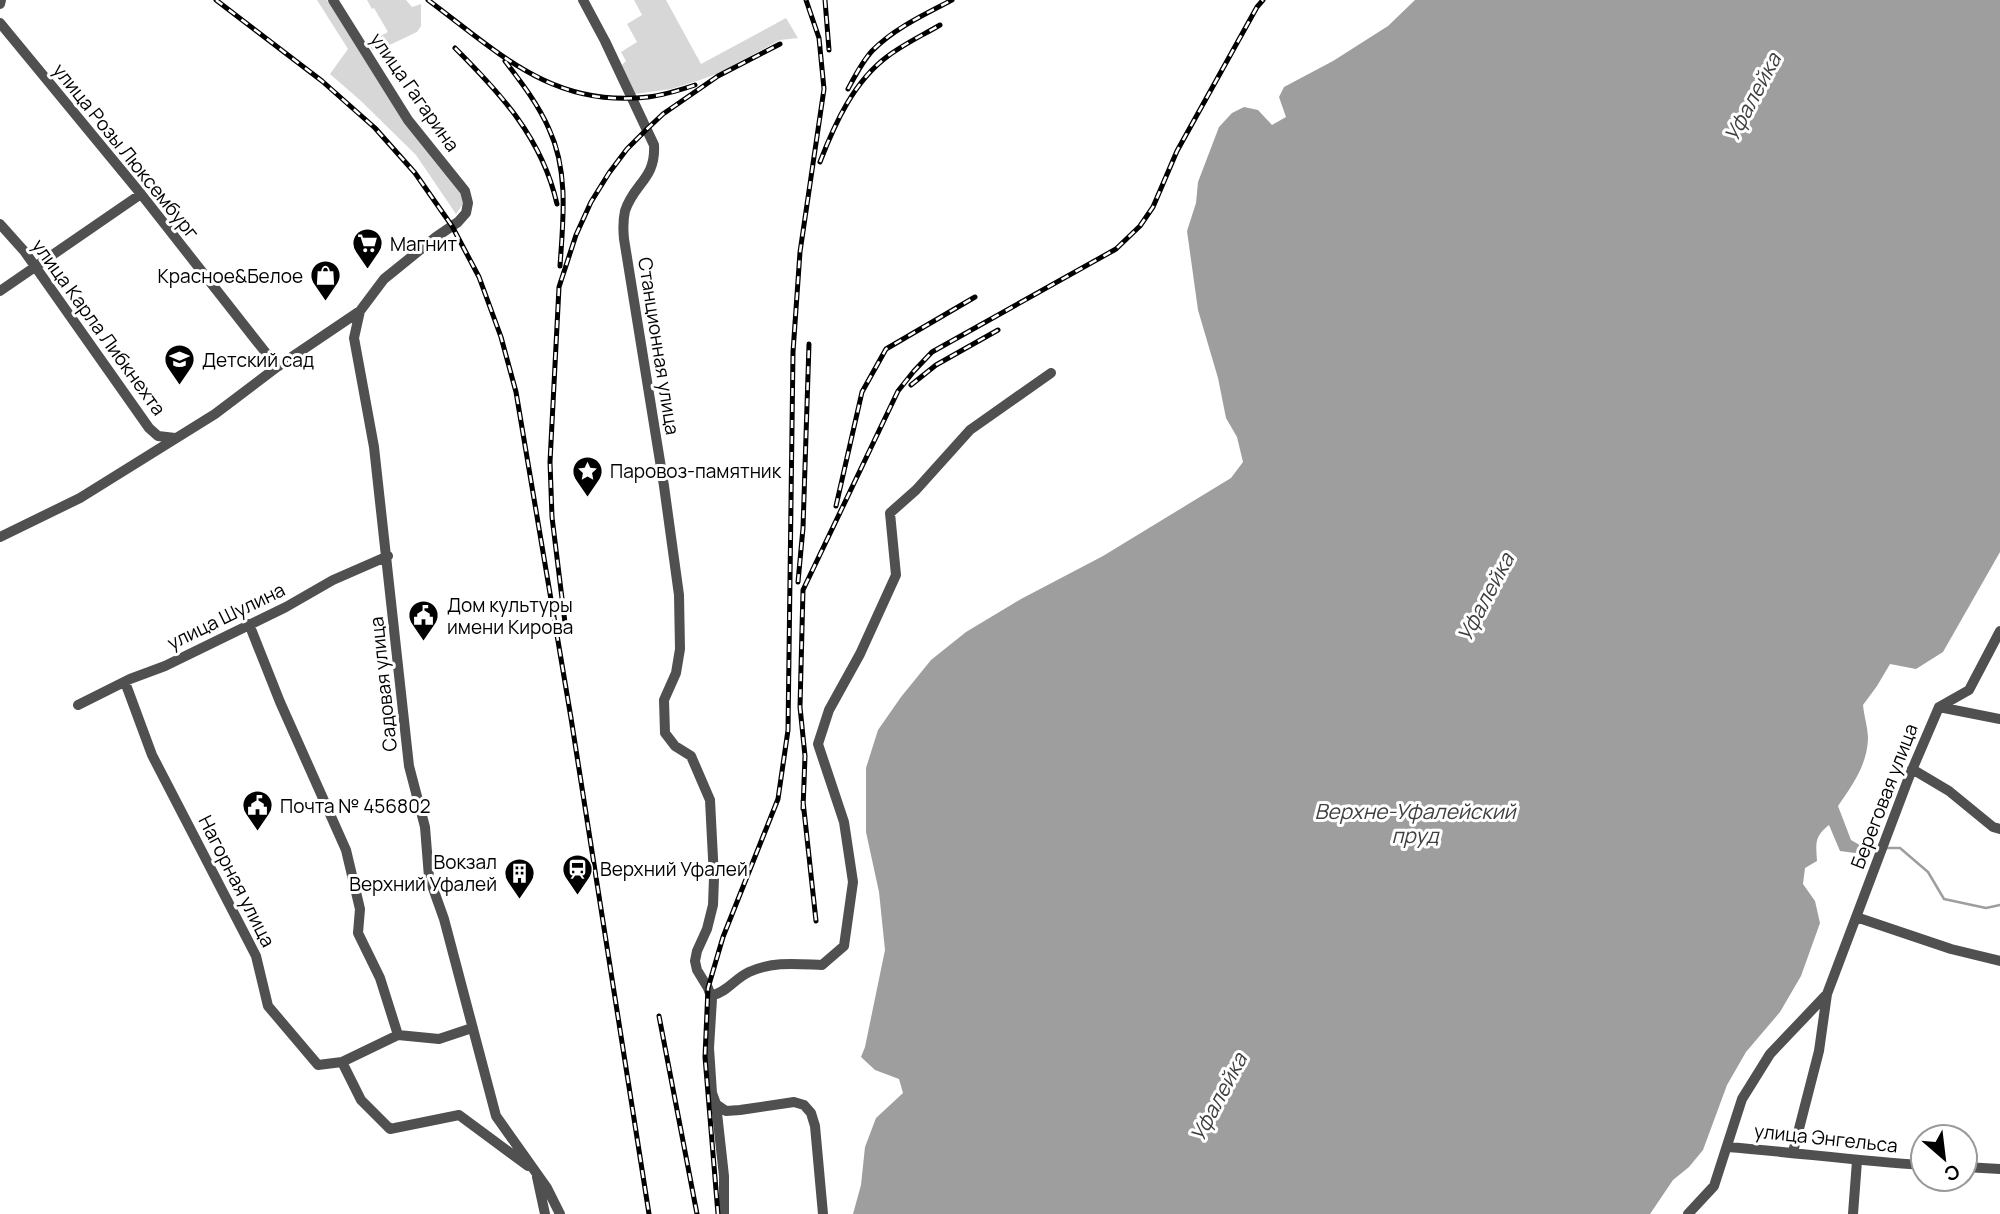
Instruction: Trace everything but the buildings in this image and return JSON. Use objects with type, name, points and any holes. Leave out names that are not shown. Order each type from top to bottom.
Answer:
[{"type":"street","name":"улица Гагарина","points":[[333,0],[408,120],[465,191],[468,204],[466,213],[458,222],[384,279],[360,311]]},
{"type":"street","name":"Станционная улица","points":[[583,0],[654,145],[651,169],[626,209],[623,225],[679,595],[680,649],[676,673],[664,700],[665,733],[675,746],[691,757],[710,800],[713,905],[707,929],[696,951],[695,961],[711,996],[709,1048],[712,1093],[716,1104],[724,1176],[724,1214]]},
{"type":"street","name":"улица Розы Люксембург","points":[[0,26],[141,194],[277,368]]},
{"type":"street","points":[[0,291],[141,194]]},
{"type":"street","name":"улица Карла Либкнехта","points":[[0,224],[35,266],[149,428],[159,436],[175,438]]},
{"type":"street","points":[[0,537],[80,498],[215,414],[360,311]]},
{"type":"street","name":"Садовая улица","points":[[360,311],[354,338],[374,446],[409,766],[425,827],[429,877],[444,919],[496,1116],[536,1171],[560,1214]]},
{"type":"street","points":[[711,996],[722,992],[748,972],[777,963],[822,965],[844,946],[853,883],[844,822],[818,744],[829,709],[860,654],[896,575],[890,513],[916,490],[970,430],[1051,373]]},
{"type":"street","name":"улица Шулина","points":[[78,705],[165,666],[333,580],[388,556]]},
{"type":"street","points":[[249,624],[280,702],[346,850],[360,909],[358,933],[380,978],[398,1035]]},
{"type":"street","name":"Береговая улица","points":[[1793,1152],[1819,1051],[1827,994],[1912,769],[1938,707],[1969,690],[2000,631]]},
{"type":"street","name":"Нагорная улица","points":[[125,682],[152,755],[256,956],[268,1006],[318,1065],[342,1062]]},
{"type":"street","points":[[1938,707],[2000,719]]},
{"type":"street","points":[[1912,769],[1949,791],[1993,827],[2000,829]]},
{"type":"street","points":[[1856,917],[1951,949],[2000,961]]},
{"type":"street","name":"Береговая улица","points":[[1688,1214],[1714,1186],[1742,1099],[1770,1054],[1827,994]]},
{"type":"street","points":[[472,1028],[439,1039],[398,1035],[342,1062],[361,1100],[390,1129],[459,1115],[536,1171],[545,1214]]},
{"type":"street","points":[[716,1104],[726,1111],[794,1102],[804,1105],[811,1113],[815,1126],[823,1214]]},
{"type":"street","name":"улица Энгельса","points":[[1727,1147],[1909,1164]]},
{"type":"street","points":[[1853,1214],[1857,1161]]},
{"type":"street","points":[[1979,1168],[2000,1169]]},
{"type":"shaded area","points":[[317,0],[327,0],[405,122],[460,190],[463,204],[456,214],[416,155],[330,74],[348,49]]},
{"type":"shaded area","points":[[367,0],[406,0],[412,7],[421,4],[421,26],[417,32],[377,51],[372,50],[370,42],[388,32]]},
{"type":"shaded area","points":[[634,0],[666,0],[701,64],[786,18],[798,38],[780,40],[719,73],[700,80],[671,89],[635,94],[622,65],[626,61],[621,52],[637,42],[627,24],[642,15]]},
{"type":"water","name":"Верхне-Уфалейский пруд","points":[[1415,0],[2000,0],[2000,552],[1943,652],[1916,669],[1890,664],[1863,705],[1868,739],[1865,758],[1838,806],[1851,840],[1865,848],[1855,853],[1840,851],[1829,825],[1818,837],[1817,861],[1805,868],[1803,884],[1815,901],[1820,923],[1801,976],[1780,1012],[1746,1052],[1727,1085],[1703,1150],[1689,1167],[1673,1180],[1650,1214],[853,1214],[861,1185],[865,1147],[876,1118],[903,1093],[899,1079],[875,1070],[861,1057],[885,950],[879,892],[866,832],[866,768],[878,730],[931,660],[966,632],[1021,599],[1103,556],[1231,478],[1243,462],[1237,437],[1226,418],[1218,378],[1198,310],[1187,231],[1196,203],[1198,182],[1219,127],[1232,113],[1244,107],[1258,110],[1272,125],[1286,117],[1279,97],[1284,87],[1333,61],[1388,26]]},
{"type":"waterway","points":[[1865,848],[1878,848]]},
{"type":"waterway","points":[[1885,848],[1900,848],[1928,872],[1944,899],[1986,908],[2000,905]]},
{"type":"railway","points":[[216,0],[322,81],[375,128],[415,173],[452,226],[479,277],[501,337],[516,392],[571,718],[649,1214]]},
{"type":"railway","points":[[428,0],[504,57],[555,85],[584,94],[614,98],[648,97],[695,85]]},
{"type":"railway","points":[[718,1214],[705,1057],[708,988],[723,937],[778,799],[788,730],[793,352],[800,252],[824,89],[819,38],[806,0]]},
{"type":"railway","points":[[825,0],[829,50]]},
{"type":"railway","points":[[848,89],[865,60],[880,43],[910,22],[952,0]]},
{"type":"railway","points":[[803,809],[805,756],[800,707],[803,590],[898,391],[932,352],[1116,249],[1140,226],[1153,207],[1177,151],[1263,0]]},
{"type":"railway","points":[[820,162],[839,118],[865,78],[894,52],[940,25]]},
{"type":"railway","points":[[566,631],[552,517],[550,462],[559,287],[576,235],[591,202],[609,173],[627,149],[663,114],[718,76],[780,44]]},
{"type":"railway","points":[[455,48],[518,118],[541,158],[557,204]]},
{"type":"railway","points":[[505,61],[540,111],[560,162],[563,197],[560,266]]},
{"type":"railway","points":[[836,506],[862,392],[886,349],[975,297]]},
{"type":"railway","points":[[911,385],[936,365],[998,330]]},
{"type":"railway","points":[[798,582],[803,528],[809,344]]},
{"type":"railway","points":[[803,801],[816,921]]},
{"type":"railway","points":[[659,1016],[697,1214]]},
{"type":"place","name":"Магнит","points":[[367,271]]},
{"type":"place","name":"Красное&Белое","points":[[326,303]]},
{"type":"place","name":"Детский сад","points":[[179,387]]},
{"type":"place","name":"Паровоз-памятник","points":[[587,498]]},
{"type":"place","name":"Дом культуры имени Кирова","points":[[424,643]]},
{"type":"place","name":"Почта № 456802","points":[[257,833]]},
{"type":"place","name":"Верхний Уфалей","points":[[577,896]]},
{"type":"place","name":"Вокзал Верхний Уфалей","points":[[520,900]]},
{"type":"water label","name":"Уфалейка","points":[[1752,97]]},
{"type":"water label","name":"Уфалейка","points":[[1485,597]]},
{"type":"water label","name":"Уфалейка","points":[[1218,1097]]}]
